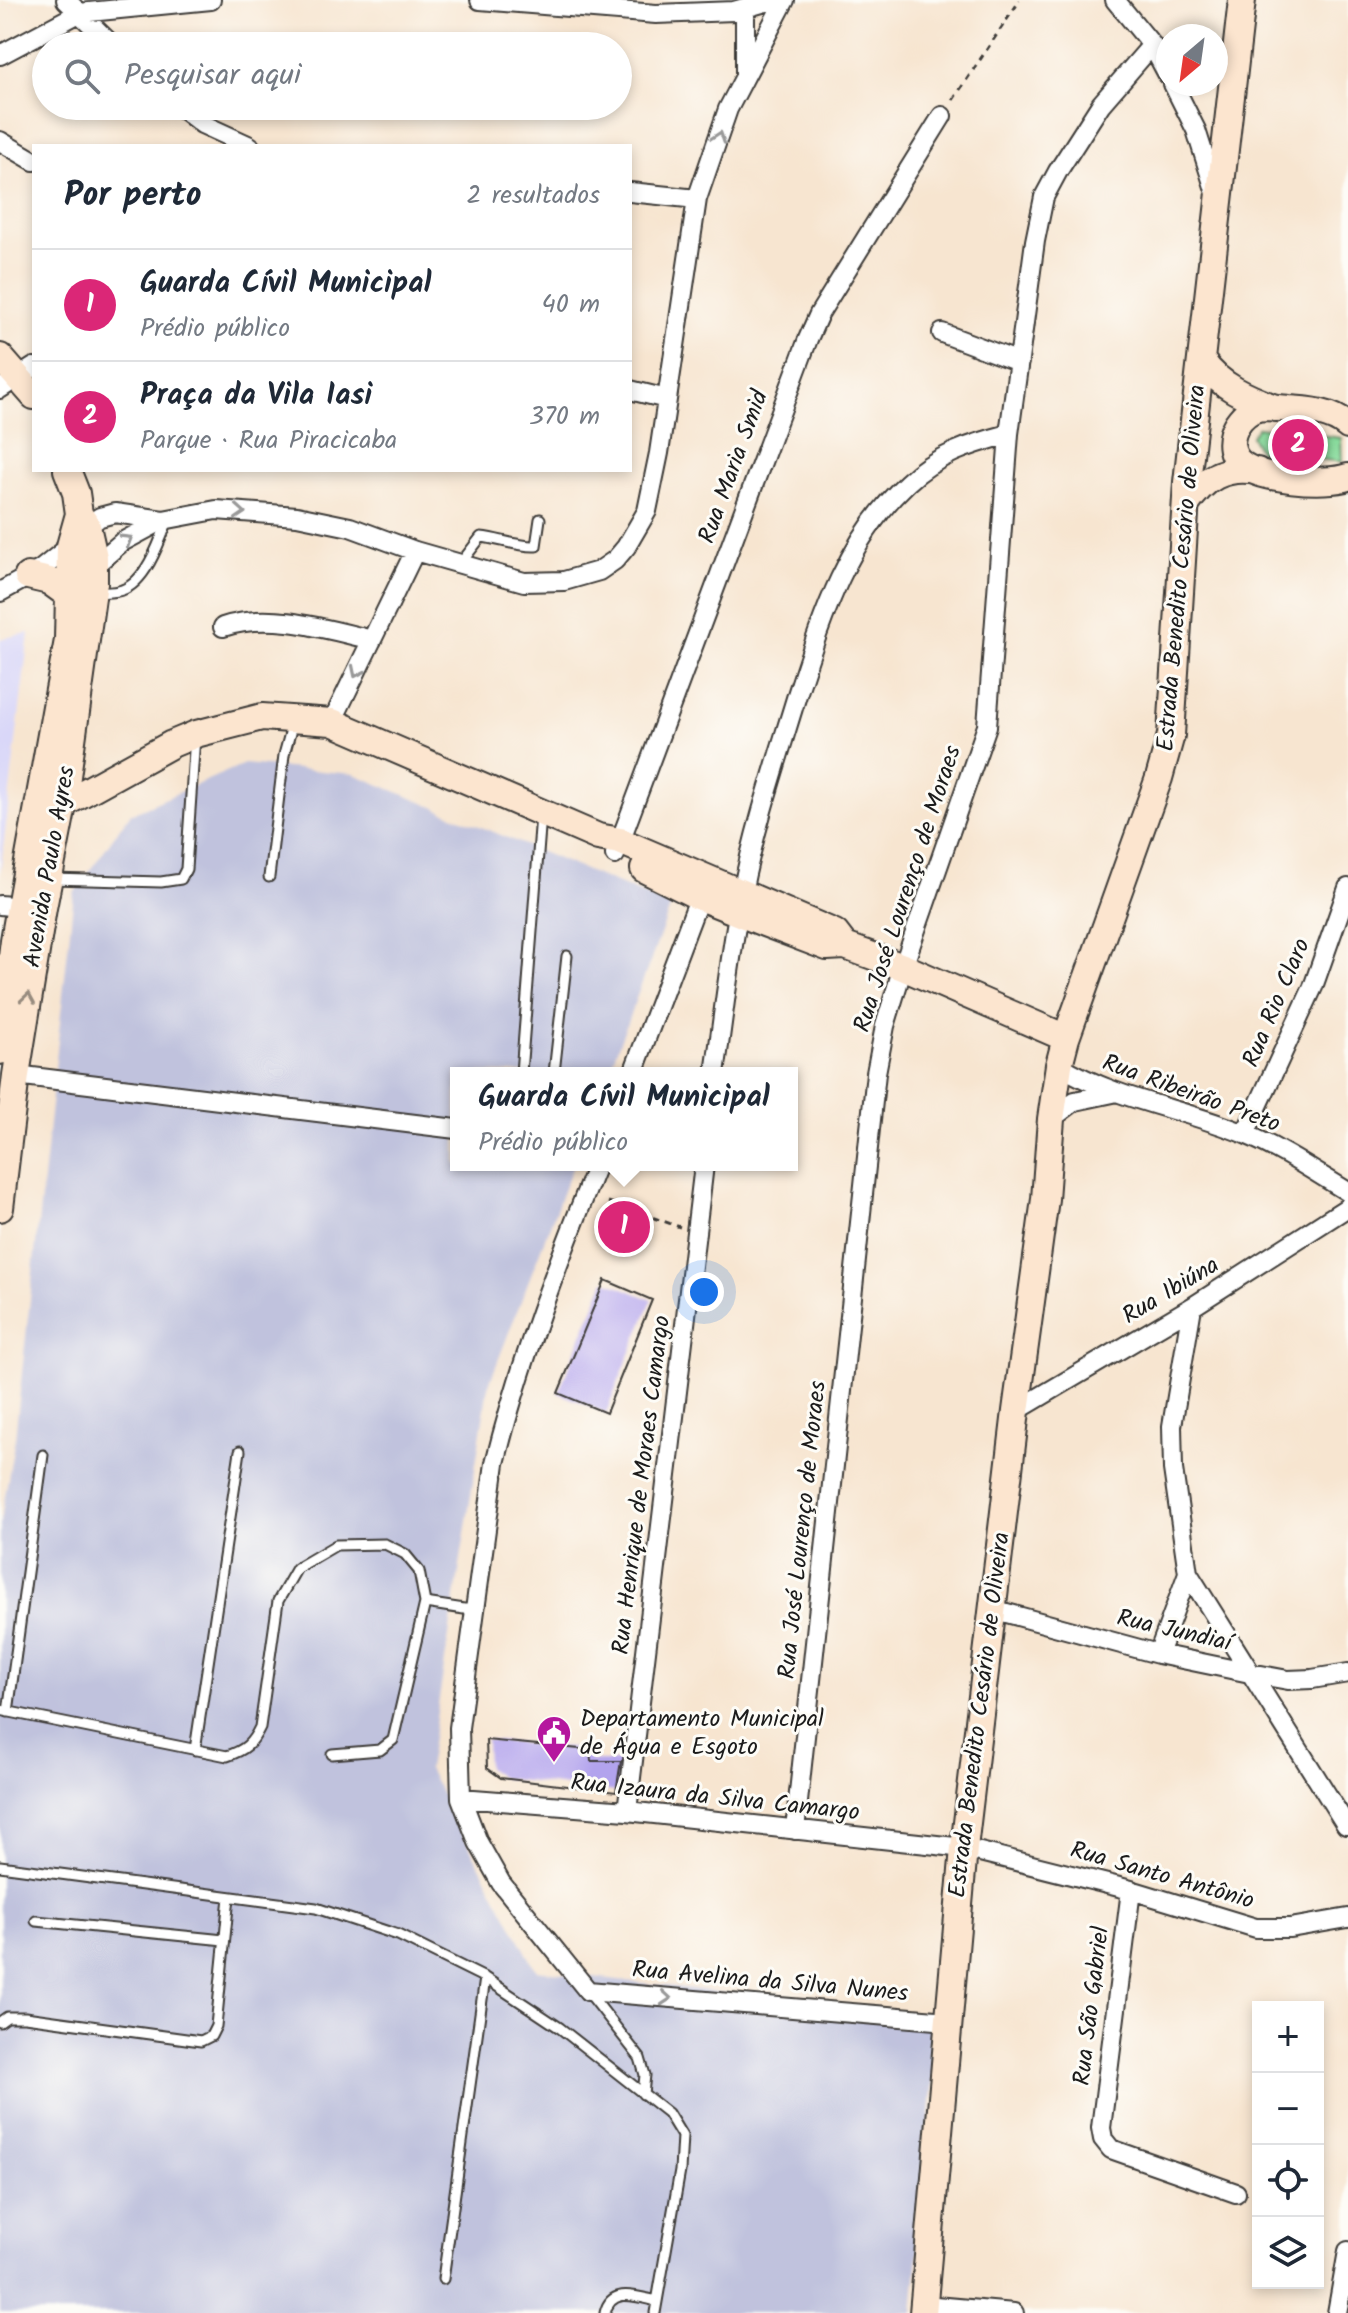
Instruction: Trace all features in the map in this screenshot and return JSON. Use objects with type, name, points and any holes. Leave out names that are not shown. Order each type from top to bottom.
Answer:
[{"type":"main road","name":"Estrada Benedito Cesário de Oliveira","points":[[924,2309],[964,1848],[1016,1411],[1045,1199],[1051,1119],[1066,1038],[1159,778],[1171,735],[1189,469],[1242,0]]},
{"type":"main road","points":[[0,357],[22,382]]},
{"type":"main road","points":[[1202,361],[1219,380],[1265,408]]},
{"type":"main road","points":[[1196,406],[1210,433],[1226,453],[1248,466],[1311,480],[1336,481],[1348,477]]},
{"type":"main road","points":[[1248,466],[1231,448],[1232,432],[1240,419],[1265,408]]},
{"type":"main road","points":[[1189,469],[1219,421],[1234,411],[1265,408],[1326,414],[1347,423]]},
{"type":"main road","points":[[1186,505],[1196,490],[1214,475],[1248,466]]},
{"type":"main road","name":"Avenida Paulo Ayres","points":[[0,1208],[16,1075],[23,898],[63,805],[52,748],[61,648],[77,589],[94,566],[68,472]]},
{"type":"main road","name":"Avenida Paulo Ayres","points":[[0,1051],[36,819],[52,748],[77,589],[70,546],[83,520]]},
{"type":"main road","points":[[34,573],[77,589]]},
{"type":"main road","points":[[36,819],[172,744],[196,734],[262,717],[332,722],[541,812],[703,887],[835,933],[845,946],[903,967],[1066,1038]]},
{"type":"main road","points":[[52,748],[90,776],[110,779]]},
{"type":"street","points":[[35,32],[73,7],[211,0]]},
{"type":"street","points":[[480,0],[656,14],[701,14],[745,8],[773,0]]},
{"type":"street","points":[[83,520],[115,513],[165,519],[216,510],[297,516],[350,527],[415,551],[524,582],[564,581],[599,571],[615,560],[647,511],[659,453],[697,199],[728,109],[785,0]]},
{"type":"street","points":[[1115,0],[1156,52]]},
{"type":"street","points":[[73,7],[99,32]]},
{"type":"street","points":[[745,8],[745,77]]},
{"type":"street","points":[[0,55],[32,34]]},
{"type":"street","name":"Rua José Lourenço de Moraes","points":[[795,1830],[876,1073],[885,1026],[903,967],[987,726],[1009,434],[1035,241],[1044,197],[1058,171],[1101,104],[1152,45]]},
{"type":"street","points":[[1179,96],[1196,130],[1220,205]]},
{"type":"street","name":"Rua Maria Smid","points":[[611,844],[813,326],[942,116]]},
{"type":"street","points":[[197,120],[246,144]]},
{"type":"street","points":[[0,141],[32,160]]},
{"type":"street","points":[[632,192],[697,199]]},
{"type":"street","points":[[942,333],[1019,362]]},
{"type":"street","points":[[632,390],[667,399]]},
{"type":"street","points":[[716,1067],[740,902],[765,796],[818,628],[844,567],[862,535],[906,483],[939,457],[1009,434]]},
{"type":"street","points":[[94,566],[122,542],[165,519]]},
{"type":"street","points":[[0,592],[34,573],[70,546]]},
{"type":"street","points":[[332,722],[415,551]]},
{"type":"street","points":[[223,627],[243,620],[265,621],[326,629],[372,640]]},
{"type":"street","points":[[635,1067],[703,887]]},
{"type":"street","name":"Rua Rio Claro","points":[[1245,1134],[1313,987],[1348,888]]},
{"type":"street","name":"Rua Ribeirão Preto","points":[[1059,1065],[1113,1093],[1245,1134],[1348,1192]]},
{"type":"street","points":[[16,1075],[450,1128]]},
{"type":"street","points":[[1051,1119],[1075,1101],[1113,1093]]},
{"type":"street","points":[[588,1991],[501,1883],[478,1842],[461,1798],[459,1728],[495,1463],[569,1235],[595,1171]]},
{"type":"street","name":"Rua Henrique de Moraes Camargo","points":[[627,1811],[703,1171]]},
{"type":"street","name":"Rua Ibiúna","points":[[1016,1411],[1192,1307],[1348,1207]]},
{"type":"street","points":[[1192,1307],[1172,1426],[1173,1469],[1188,1573],[1347,1826]]},
{"type":"street","points":[[1158,1654],[1188,1573]]},
{"type":"street","name":"Rua Jundiaí","points":[[992,1609],[1158,1654],[1288,1680],[1348,1673]]},
{"type":"street","name":"Rua Izaura da Silva Camargo","points":[[461,1798],[627,1811],[964,1848]]},
{"type":"street","name":"Rua Santo Antônio","points":[[964,1848],[1131,1890],[1256,1928],[1272,1930],[1348,1918]]},
{"type":"street","name":"Rua São Gabriel","points":[[1131,1890],[1101,2128],[1103,2139],[1111,2149],[1236,2193]]},
{"type":"street","name":"Rua Avelina da Silva Nunes","points":[[588,1991],[948,2021]]},
{"type":"street","points":[[1337,2313],[1348,2251]]},
{"type":"street","points":[[924,2309],[1014,2313]]},
{"type":"lane","points":[[77,589],[124,590],[138,578],[155,555],[165,519]]},
{"type":"lane","points":[[460,564],[481,537],[536,546],[540,519]]},
{"type":"lane","points":[[269,877],[284,755],[294,719]]},
{"type":"lane","points":[[23,898],[181,879],[186,869],[196,734]]},
{"type":"lane","points":[[521,1067],[541,812]]},
{"type":"lane","points":[[555,1067],[567,956]]},
{"type":"lane","points":[[195,1750],[240,1451]]},
{"type":"lane","points":[[43,1455],[4,1711],[227,1756],[244,1751],[260,1727],[278,1601],[297,1568],[336,1545],[385,1544],[405,1554],[419,1571],[425,1603],[393,1740],[380,1750],[332,1754]]},
{"type":"lane","points":[[425,1603],[476,1609]]},
{"type":"lane","points":[[0,1866],[316,1908],[398,1935],[485,1978],[591,2051],[668,2113],[682,2136],[680,2171],[655,2313]]},
{"type":"lane","points":[[0,2022],[7,2017],[25,2017],[201,2041],[211,2036],[216,2026],[229,1897]]},
{"type":"lane","points":[[36,1921],[224,1940]]},
{"type":"lane","points":[[443,2279],[485,1978]]},
{"type":"lane","points":[[588,1991],[640,2058],[645,2075],[643,2094]]},
{"type":"lane","points":[[605,2313],[612,2299],[621,2294],[657,2301]]},
{"type":"path","points":[[942,116],[1020,0]]},
{"type":"path","points":[[608,1202],[665,1222]]},
{"type":"shaded area","points":[[29,633],[0,874],[0,639]]},
{"type":"shaded area","points":[[244,764],[354,774],[671,906],[610,1067],[450,1067],[450,1171],[571,1171],[488,1387],[428,1769],[536,1970],[938,2019],[913,2313],[0,2313],[0,1525],[15,1438],[74,893],[130,814]]},
{"type":"green space","points":[[1258,427],[1341,438],[1342,462],[1260,452],[1251,436]]},
{"type":"building","points":[[616,1211],[641,1223],[634,1240],[608,1231]]},
{"type":"building","points":[[605,1280],[652,1300],[606,1413],[558,1393]]},
{"type":"building","name":"Departamento Municipal de Água e Esgoto","points":[[486,1740],[590,1750],[591,1761],[621,1761],[616,1792],[501,1778],[487,1768]]},
{"type":"place","name":"Praça da Vila Iasi","points":[[1298,445]]},
{"type":"place","name":"Guarda Cívil Municipal","points":[[624,1227]]},
{"type":"place","name":"Departamento Municipal de Água e Esgoto","points":[[554,1764]]}]
